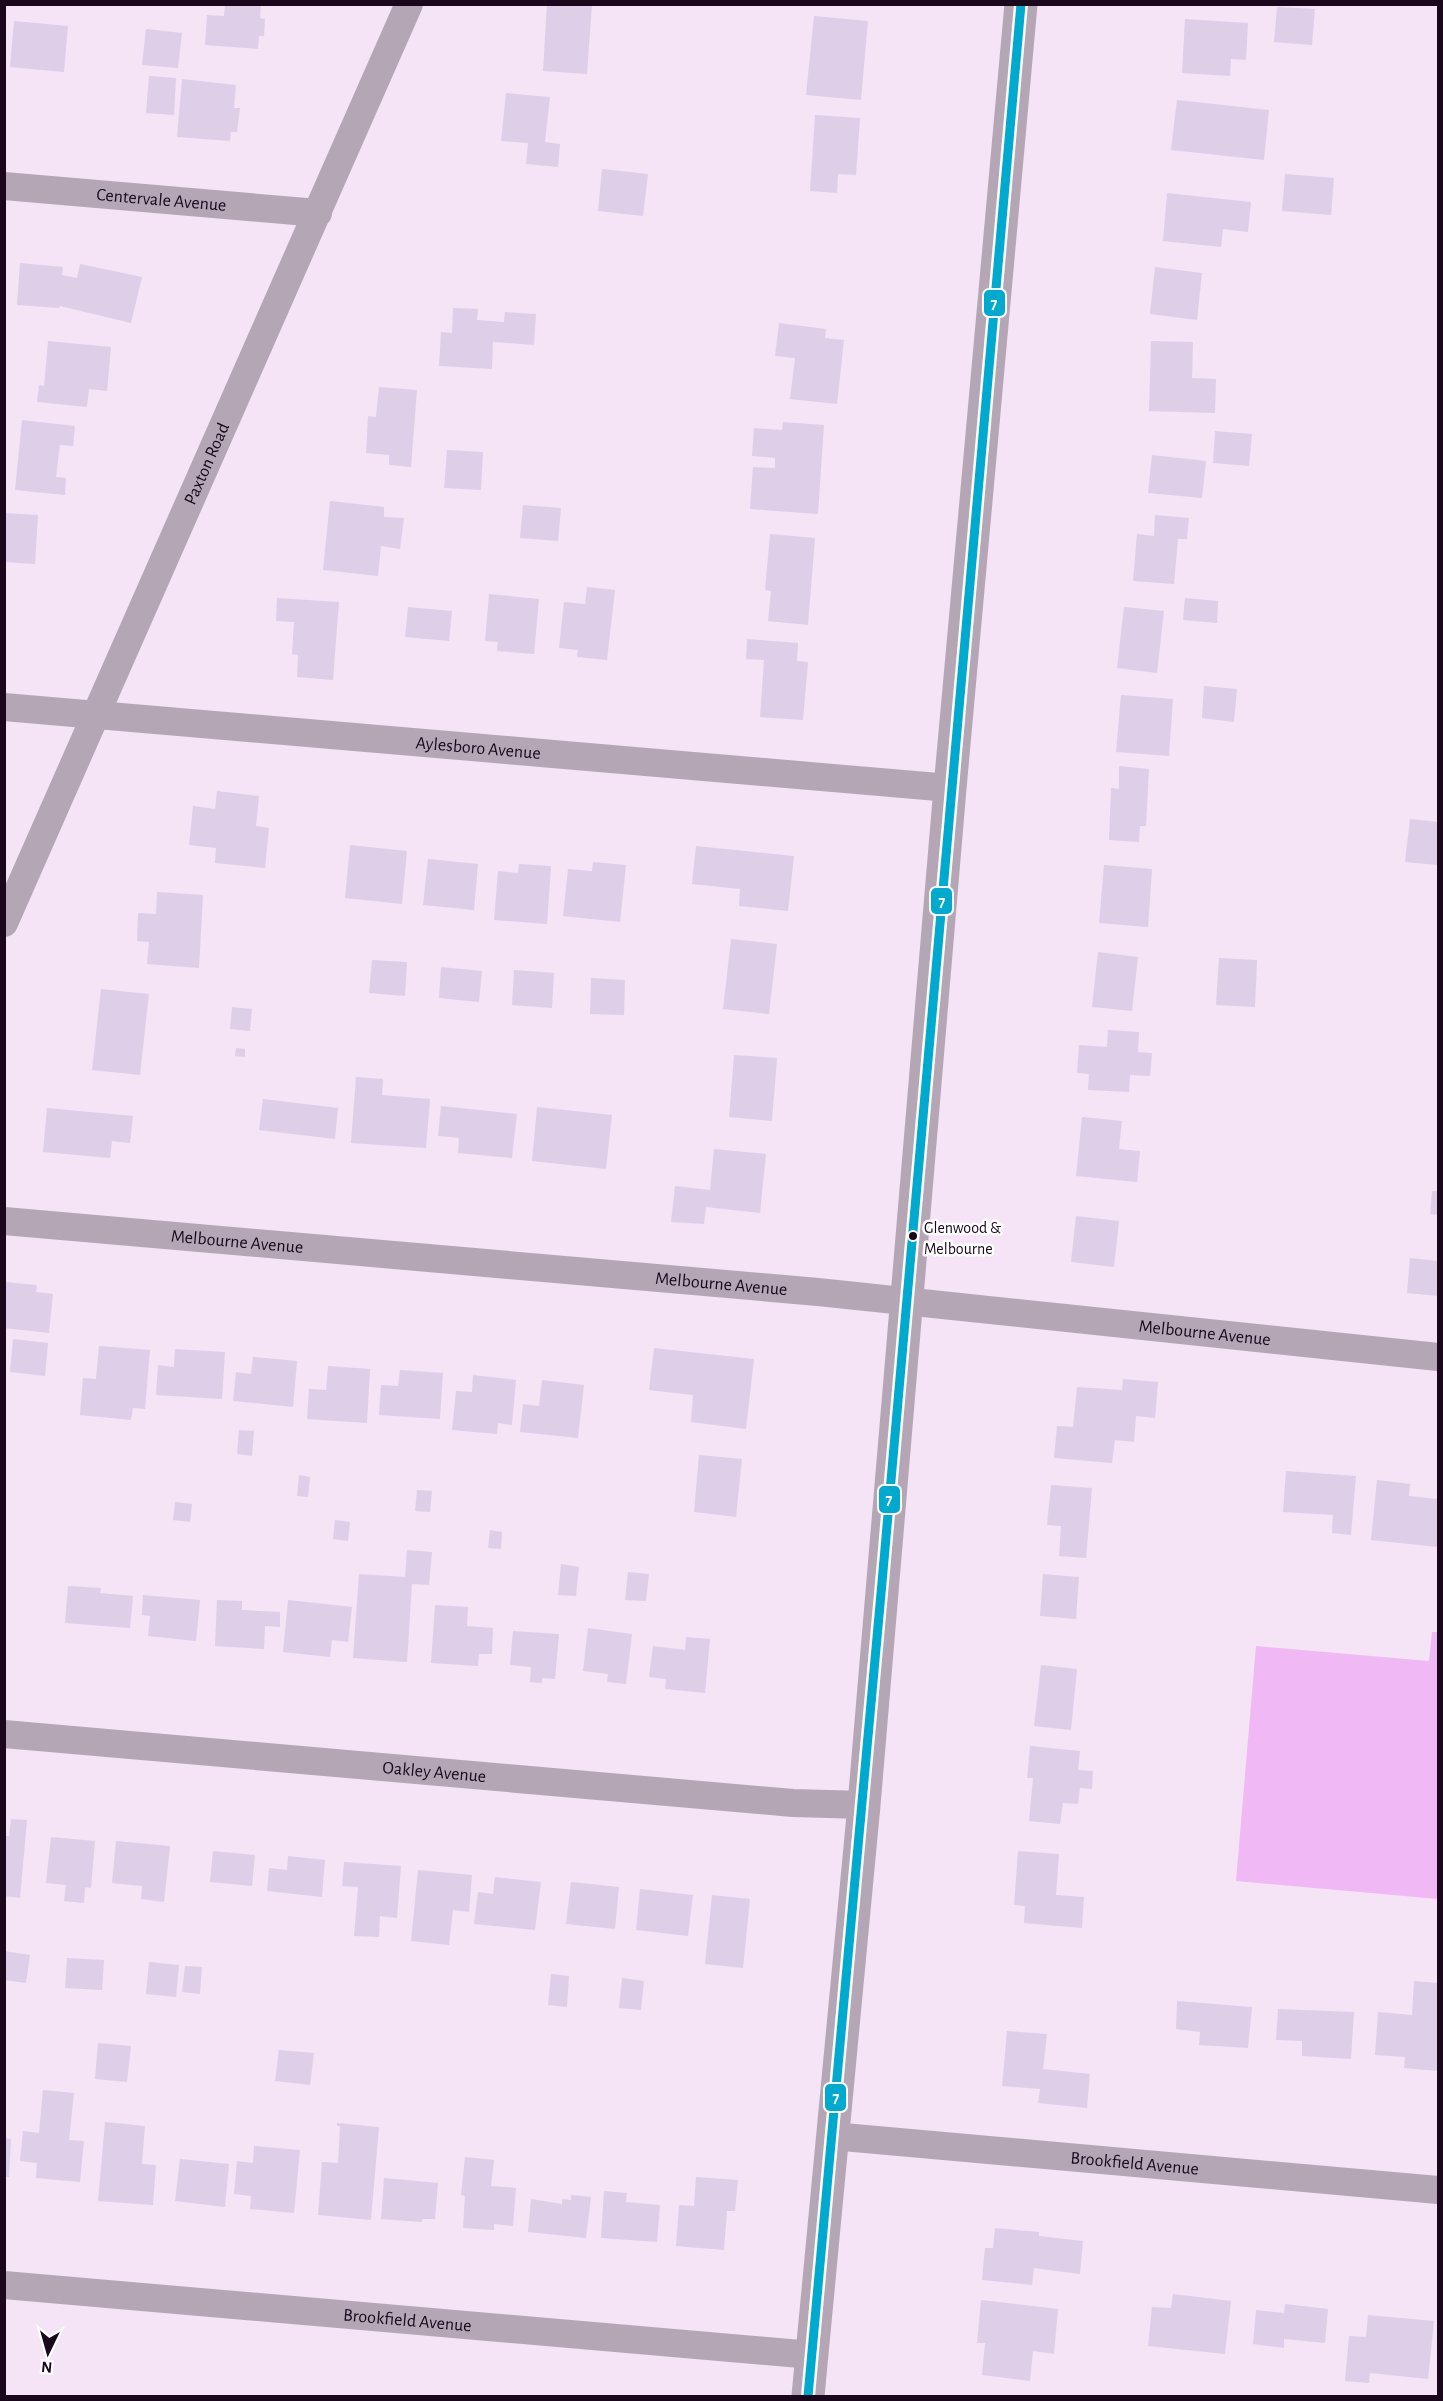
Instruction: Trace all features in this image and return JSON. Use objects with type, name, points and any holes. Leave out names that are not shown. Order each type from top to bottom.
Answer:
[{"type":"street","name":"Paxton Road","points":[[4,923],[409,4]]},
{"type":"street","points":[[808,2397],[864,1805],[950,788],[1021,4]]},
{"type":"street","name":"Centervale Avenue","points":[[4,186],[318,213]]},
{"type":"street","name":"Aylesboro Avenue","points":[[4,707],[950,788]]},
{"type":"street","name":"Melbourne Avenue","points":[[4,1221],[818,1292],[1438,1357]]},
{"type":"street","name":"Oakley Avenue","points":[[4,1734],[769,1801],[864,1805]]},
{"type":"street","name":"Brookfield Avenue","points":[[832,2136],[1438,2190]]},
{"type":"street","name":"Brookfield Avenue","points":[[4,2285],[812,2355]]},
{"type":"shaded area","points":[[1432,1632],[1438,1632],[1438,1899],[1236,1881],[1256,1646],[1429,1661]]},
{"type":"building","points":[[225,4],[261,4],[260,18],[265,19],[264,36],[259,36],[258,49],[205,45],[207,15],[224,16]]},
{"type":"building","points":[[547,4],[592,4],[587,74],[543,71]]},
{"type":"building","points":[[1277,7],[1315,9],[1312,45],[1274,42]]},
{"type":"building","points":[[814,16],[868,21],[861,100],[806,95]]},
{"type":"building","points":[[1185,19],[1248,23],[1246,60],[1231,59],[1230,76],[1182,73]]},
{"type":"building","points":[[14,21],[68,26],[64,72],[10,67]]},
{"type":"building","points":[[146,29],[182,33],[178,68],[142,65]]},
{"type":"building","points":[[149,76],[176,78],[174,115],[146,113]]},
{"type":"building","points":[[182,79],[236,85],[234,108],[240,108],[237,132],[231,132],[230,141],[177,137]]},
{"type":"building","points":[[506,93],[550,97],[545,142],[560,144],[558,167],[526,164],[528,143],[501,141]]},
{"type":"building","points":[[1177,100],[1269,110],[1264,160],[1171,150]]},
{"type":"building","points":[[815,115],[860,118],[856,175],[838,174],[837,193],[810,191]]},
{"type":"building","points":[[602,169],[648,174],[643,216],[598,211]]},
{"type":"building","points":[[1285,174],[1334,178],[1331,215],[1282,211]]},
{"type":"building","points":[[1167,193],[1251,202],[1248,232],[1223,229],[1221,247],[1163,241]]},
{"type":"building","points":[[20,263],[63,267],[62,275],[77,278],[80,264],[142,277],[131,323],[60,306],[59,308],[17,305]]},
{"type":"building","points":[[1155,267],[1202,273],[1197,320],[1150,314]]},
{"type":"building","points":[[453,308],[478,309],[477,320],[504,322],[505,312],[536,314],[534,345],[493,342],[492,369],[439,366],[441,332],[452,333]]},
{"type":"building","points":[[779,323],[826,329],[825,338],[844,340],[837,404],[790,399],[795,358],[775,356]]},
{"type":"building","points":[[48,341],[111,347],[107,391],[89,389],[87,407],[37,402],[39,385],[44,386]]},
{"type":"building","points":[[1151,341],[1193,342],[1192,378],[1216,379],[1215,413],[1149,411]]},
{"type":"building","points":[[379,387],[417,390],[411,467],[389,465],[389,455],[366,453],[368,416],[376,417]]},
{"type":"building","points":[[22,420],[75,426],[73,446],[60,445],[56,477],[66,478],[65,495],[15,490]]},
{"type":"building","points":[[783,422],[824,425],[818,514],[750,509],[753,467],[775,468],[775,458],[752,456],[754,428],[782,430]]},
{"type":"building","points":[[1215,431],[1252,434],[1249,466],[1213,463]]},
{"type":"building","points":[[447,450],[483,452],[481,490],[444,488]]},
{"type":"building","points":[[1152,455],[1206,461],[1202,498],[1148,493]]},
{"type":"building","points":[[330,501],[384,507],[384,517],[404,518],[400,549],[381,546],[378,576],[323,570]]},
{"type":"building","points":[[523,505],[561,508],[558,541],[520,538]]},
{"type":"building","points":[[4,513],[38,515],[35,564],[4,562]]},
{"type":"building","points":[[1155,515],[1189,518],[1187,539],[1178,539],[1174,584],[1133,581],[1137,534],[1154,536]]},
{"type":"building","points":[[770,534],[815,538],[808,625],[768,621],[771,591],[765,590]]},
{"type":"building","points":[[587,587],[615,590],[607,660],[577,657],[578,650],[559,648],[564,602],[585,604]]},
{"type":"building","points":[[489,594],[539,599],[534,654],[497,651],[498,642],[485,641]]},
{"type":"building","points":[[277,598],[339,602],[333,680],[297,677],[298,655],[292,654],[294,622],[276,621]]},
{"type":"building","points":[[1185,598],[1218,601],[1217,623],[1183,620]]},
{"type":"building","points":[[408,607],[452,611],[449,641],[405,637]]},
{"type":"building","points":[[1124,607],[1164,611],[1157,673],[1117,668]]},
{"type":"building","points":[[747,639],[798,643],[797,661],[808,662],[803,720],[760,717],[764,660],[746,659]]},
{"type":"building","points":[[1204,686],[1237,689],[1234,722],[1202,718]]},
{"type":"building","points":[[1121,695],[1173,699],[1169,756],[1116,752]]},
{"type":"building","points":[[1119,766],[1149,769],[1146,826],[1140,826],[1139,842],[1109,840],[1111,788],[1119,789]]},
{"type":"building","points":[[217,791],[259,796],[256,826],[269,828],[265,868],[215,863],[216,848],[189,845],[193,806],[215,809]]},
{"type":"building","points":[[1410,819],[1438,822],[1438,865],[1405,862]]},
{"type":"building","points":[[350,845],[407,851],[402,904],[345,898]]},
{"type":"building","points":[[696,846],[794,856],[788,911],[739,906],[740,889],[692,884]]},
{"type":"building","points":[[428,859],[478,864],[474,910],[423,905]]},
{"type":"building","points":[[593,862],[626,865],[620,922],[563,916],[568,869],[592,871]]},
{"type":"building","points":[[519,864],[551,866],[547,924],[494,920],[498,871],[518,873]]},
{"type":"building","points":[[1104,865],[1152,869],[1148,927],[1099,923]]},
{"type":"building","points":[[157,892],[203,895],[199,968],[147,964],[149,942],[137,941],[138,913],[156,914]]},
{"type":"building","points":[[731,939],[777,944],[769,1014],[723,1009]]},
{"type":"building","points":[[1098,952],[1138,957],[1132,1011],[1092,1007]]},
{"type":"building","points":[[1219,958],[1257,960],[1255,1007],[1216,1005]]},
{"type":"building","points":[[372,960],[407,962],[405,996],[369,993]]},
{"type":"building","points":[[441,967],[482,971],[479,1002],[439,998]]},
{"type":"building","points":[[514,970],[554,973],[552,1008],[512,1005]]},
{"type":"building","points":[[591,978],[625,980],[624,1015],[590,1014]]},
{"type":"building","points":[[101,989],[149,994],[140,1075],[92,1070]]},
{"type":"building","points":[[232,1007],[252,1009],[250,1031],[230,1029]]},
{"type":"building","points":[[1108,1030],[1139,1032],[1138,1052],[1152,1053],[1150,1076],[1130,1075],[1129,1092],[1088,1090],[1089,1074],[1077,1073],[1079,1045],[1107,1047]]},
{"type":"building","points":[[236,1048],[245,1049],[245,1057],[235,1056]]},
{"type":"building","points":[[734,1055],[777,1058],[772,1121],[729,1117]]},
{"type":"building","points":[[356,1077],[383,1079],[382,1095],[430,1099],[426,1148],[351,1143]]},
{"type":"building","points":[[263,1099],[338,1108],[335,1139],[259,1130]]},
{"type":"building","points":[[441,1106],[517,1114],[512,1158],[458,1153],[459,1138],[438,1136]]},
{"type":"building","points":[[537,1107],[612,1115],[606,1169],[532,1161]]},
{"type":"building","points":[[47,1108],[133,1116],[130,1143],[112,1141],[110,1158],[43,1152]]},
{"type":"building","points":[[1082,1117],[1122,1121],[1119,1149],[1140,1151],[1137,1182],[1076,1176]]},
{"type":"building","points":[[714,1149],[766,1154],[760,1213],[706,1207],[704,1224],[671,1222],[675,1186],[710,1190]]},
{"type":"building","points":[[1432,1191],[1438,1191],[1438,1215],[1430,1214]]},
{"type":"building","points":[[1076,1216],[1119,1221],[1114,1267],[1071,1262]]},
{"type":"building","points":[[1410,1258],[1438,1261],[1438,1296],[1407,1293]]},
{"type":"building","points":[[4,1282],[37,1285],[36,1292],[53,1294],[49,1333],[4,1328]]},
{"type":"building","points":[[13,1339],[48,1343],[45,1376],[10,1372]]},
{"type":"building","points":[[99,1346],[150,1350],[145,1409],[133,1408],[131,1420],[80,1415],[83,1378],[96,1379]]},
{"type":"building","points":[[654,1348],[754,1359],[746,1429],[691,1422],[693,1395],[649,1390]]},
{"type":"building","points":[[175,1349],[225,1352],[222,1399],[156,1395],[158,1365],[174,1367]]},
{"type":"building","points":[[253,1357],[297,1361],[293,1407],[233,1401],[236,1372],[251,1374]]},
{"type":"building","points":[[328,1366],[370,1369],[367,1423],[307,1419],[309,1389],[326,1390]]},
{"type":"building","points":[[400,1370],[443,1373],[440,1419],[379,1415],[381,1385],[398,1386]]},
{"type":"building","points":[[473,1375],[516,1380],[512,1425],[498,1423],[497,1434],[452,1430],[456,1391],[472,1392]]},
{"type":"building","points":[[1123,1379],[1158,1382],[1155,1418],[1136,1416],[1134,1442],[1115,1440],[1112,1463],[1054,1458],[1057,1426],[1073,1427],[1077,1387],[1122,1390]]},
{"type":"building","points":[[542,1380],[584,1385],[578,1438],[520,1432],[523,1404],[539,1406]]},
{"type":"building","points":[[239,1430],[254,1431],[252,1456],[237,1454]]},
{"type":"building","points":[[699,1455],[742,1459],[736,1517],[694,1512]]},
{"type":"building","points":[[1286,1471],[1356,1476],[1351,1535],[1332,1533],[1333,1515],[1283,1512]]},
{"type":"building","points":[[299,1475],[310,1477],[308,1497],[297,1496]]},
{"type":"building","points":[[1377,1480],[1410,1484],[1409,1496],[1438,1499],[1438,1547],[1371,1540]]},
{"type":"building","points":[[1051,1485],[1092,1488],[1086,1558],[1059,1556],[1061,1526],[1047,1525]]},
{"type":"building","points":[[417,1490],[432,1491],[430,1512],[415,1511]]},
{"type":"building","points":[[175,1502],[192,1504],[190,1522],[173,1520]]},
{"type":"building","points":[[335,1520],[350,1522],[348,1541],[333,1539]]},
{"type":"building","points":[[490,1530],[502,1532],[501,1549],[488,1548]]},
{"type":"building","points":[[407,1550],[432,1552],[429,1585],[412,1584],[407,1662],[353,1658],[359,1574],[405,1577]]},
{"type":"building","points":[[561,1564],[579,1567],[576,1596],[558,1595]]},
{"type":"building","points":[[628,1572],[649,1574],[646,1601],[625,1600]]},
{"type":"building","points":[[1043,1574],[1079,1577],[1076,1619],[1040,1616]]},
{"type":"building","points":[[68,1586],[101,1588],[100,1593],[133,1596],[130,1628],[65,1623]]},
{"type":"building","points":[[143,1595],[200,1600],[196,1641],[148,1636],[150,1616],[142,1615]]},
{"type":"building","points":[[217,1600],[242,1601],[242,1610],[280,1612],[280,1627],[265,1626],[264,1649],[215,1646]]},
{"type":"building","points":[[288,1600],[352,1607],[348,1642],[332,1640],[330,1657],[283,1652]]},
{"type":"building","points":[[435,1605],[468,1607],[467,1626],[493,1628],[492,1654],[479,1654],[478,1666],[431,1663]]},
{"type":"building","points":[[588,1628],[632,1634],[626,1684],[607,1682],[608,1674],[583,1671]]},
{"type":"building","points":[[513,1631],[559,1634],[555,1679],[542,1678],[542,1683],[530,1682],[531,1667],[510,1665]]},
{"type":"building","points":[[686,1637],[710,1639],[705,1693],[665,1689],[666,1679],[649,1677],[653,1646],[685,1650]]},
{"type":"building","points":[[1041,1665],[1077,1669],[1071,1730],[1034,1726]]},
{"type":"building","points":[[1030,1746],[1080,1751],[1078,1770],[1093,1771],[1092,1789],[1080,1788],[1078,1804],[1063,1803],[1060,1824],[1029,1821],[1033,1778],[1027,1778]]},
{"type":"building","points":[[11,1819],[27,1820],[20,1898],[4,1896],[4,1836],[9,1836]]},
{"type":"building","points":[[51,1837],[95,1841],[91,1888],[85,1887],[84,1903],[64,1901],[66,1885],[46,1883]]},
{"type":"building","points":[[116,1841],[170,1846],[164,1902],[141,1899],[142,1886],[112,1883]]},
{"type":"building","points":[[213,1851],[255,1855],[252,1886],[210,1882]]},
{"type":"building","points":[[1018,1851],[1059,1854],[1056,1895],[1084,1897],[1082,1928],[1024,1923],[1025,1906],[1014,1905]]},
{"type":"building","points":[[288,1856],[325,1860],[322,1897],[267,1891],[269,1868],[287,1870]]},
{"type":"building","points":[[344,1862],[401,1866],[397,1918],[380,1916],[379,1937],[354,1936],[358,1887],[342,1886]]},
{"type":"building","points":[[418,1870],[472,1875],[469,1912],[453,1910],[449,1945],[411,1941]]},
{"type":"building","points":[[495,1877],[541,1882],[535,1930],[474,1924],[478,1892],[493,1894]]},
{"type":"building","points":[[571,1882],[619,1887],[615,1929],[566,1924]]},
{"type":"building","points":[[640,1889],[693,1895],[688,1936],[636,1930]]},
{"type":"building","points":[[712,1895],[750,1899],[743,1968],[705,1964]]},
{"type":"building","points":[[4,1951],[30,1955],[26,1983],[4,1980]]},
{"type":"building","points":[[67,1958],[104,1960],[102,1990],[65,1988]]},
{"type":"building","points":[[149,1962],[179,1965],[176,1997],[146,1994]]},
{"type":"building","points":[[185,1966],[202,1967],[200,1994],[182,1992]]},
{"type":"building","points":[[551,1974],[569,1976],[567,2007],[548,2005]]},
{"type":"building","points":[[622,1978],[644,1981],[641,2010],[619,2008]]},
{"type":"building","points":[[1414,1981],[1438,1983],[1438,2071],[1404,2068],[1405,2057],[1375,2055],[1378,2012],[1412,2015]]},
{"type":"building","points":[[1177,2001],[1252,2007],[1248,2048],[1199,2045],[1200,2032],[1176,2029]]},
{"type":"building","points":[[1278,2009],[1354,2012],[1351,2059],[1302,2056],[1302,2041],[1276,2040]]},
{"type":"building","points":[[1007,2031],[1047,2034],[1043,2069],[1090,2074],[1087,2108],[1038,2103],[1040,2089],[1002,2086]]},
{"type":"building","points":[[98,2043],[131,2046],[127,2082],[95,2079]]},
{"type":"building","points":[[279,2050],[314,2053],[310,2085],[275,2081]]},
{"type":"building","points":[[43,2090],[74,2093],[69,2140],[84,2141],[80,2182],[36,2178],[37,2163],[20,2161],[23,2131],[39,2133]]},
{"type":"building","points":[[105,2122],[145,2126],[142,2164],[156,2165],[153,2205],[98,2201]]},
{"type":"building","points":[[337,2123],[379,2127],[371,2220],[318,2215],[322,2162],[338,2163],[340,2126],[337,2126]]},
{"type":"building","points":[[4,2138],[11,2139],[9,2177],[4,2177]]},
{"type":"building","points":[[254,2146],[300,2150],[294,2213],[250,2209],[251,2196],[234,2194],[237,2161],[253,2163]]},
{"type":"building","points":[[465,2157],[494,2160],[491,2186],[516,2188],[513,2226],[494,2224],[494,2230],[463,2228],[465,2196],[461,2195]]},
{"type":"building","points":[[180,2159],[229,2164],[225,2207],[175,2201]]},
{"type":"building","points":[[696,2177],[738,2180],[735,2211],[727,2211],[724,2250],[676,2246],[679,2205],[694,2206]]},
{"type":"building","points":[[384,2178],[438,2183],[435,2219],[422,2219],[422,2222],[381,2219]]},
{"type":"building","points":[[604,2191],[627,2193],[626,2202],[660,2205],[657,2242],[601,2238]]},
{"type":"building","points":[[571,2195],[591,2197],[586,2238],[528,2232],[531,2199],[562,2204],[562,2199],[571,2200]]},
{"type":"building","points":[[995,2228],[1039,2232],[1039,2236],[1083,2241],[1080,2274],[1034,2268],[1032,2285],[982,2280],[985,2248],[993,2248]]},
{"type":"building","points":[[1173,2294],[1231,2301],[1225,2354],[1148,2346],[1152,2307],[1171,2308]]},
{"type":"building","points":[[981,2300],[1058,2309],[1054,2354],[1033,2351],[1030,2381],[982,2375],[985,2343],[977,2343]]},
{"type":"building","points":[[1285,2304],[1328,2309],[1325,2343],[1284,2339],[1284,2348],[1253,2344],[1256,2310],[1284,2313]]},
{"type":"building","points":[[1368,2315],[1434,2321],[1428,2379],[1370,2373],[1369,2383],[1345,2381],[1349,2336],[1366,2337]]},
{"type":"transit line","name":"7","points":[[808,2396],[1021,4]]},
{"type":"place","name":"Glenwood & Melbourne","points":[[913,1236]]}]
